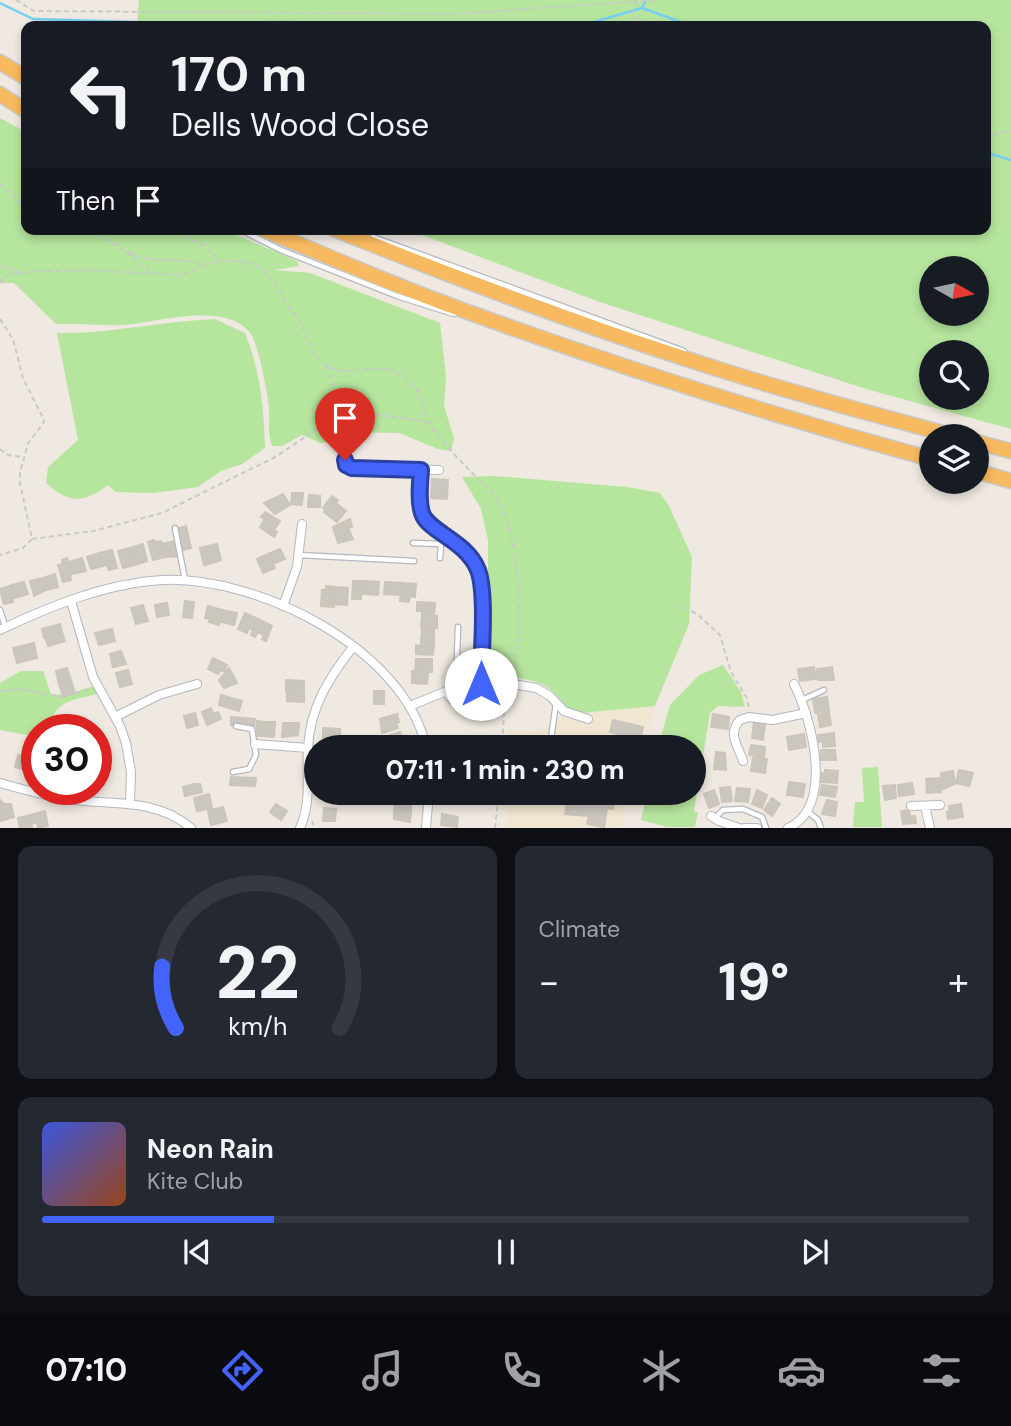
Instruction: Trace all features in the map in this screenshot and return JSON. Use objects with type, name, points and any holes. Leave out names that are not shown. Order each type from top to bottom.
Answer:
[{"type":"highway","points":[[0,62],[21,75]]},
{"type":"highway","points":[[0,94],[21,108]]},
{"type":"highway","points":[[278,235],[490,321],[744,405],[919,456]]},
{"type":"highway","points":[[349,235],[438,271],[720,370],[919,426]]},
{"type":"highway","points":[[989,446],[1011,452]]},
{"type":"highway","points":[[989,475],[1011,481]]},
{"type":"street","points":[[346,434],[345,463],[348,467],[439,470]]},
{"type":"street","points":[[421,470],[420,504],[423,517],[468,553],[480,578],[481,684]]},
{"type":"street","points":[[282,606],[295,573],[302,524]]},
{"type":"street","points":[[3,628],[71,601],[142,582],[186,581],[228,588],[282,606],[319,624],[353,647],[394,685],[410,706],[423,735]]},
{"type":"street","points":[[71,601],[87,661],[115,717],[130,758],[130,803]]},
{"type":"street","points":[[310,735],[316,705],[329,679],[353,647]]},
{"type":"street","points":[[115,717],[159,695],[197,684]]},
{"type":"street","points":[[410,706],[456,687],[513,684],[536,688],[564,711],[588,719]]},
{"type":"street","points":[[788,828],[802,819],[807,811],[813,795],[816,770],[806,713],[794,684]]},
{"type":"street","points":[[743,761],[733,740],[737,723],[750,717],[774,720],[806,713]]},
{"type":"street","points":[[255,744],[304,748]]},
{"type":"street","points":[[0,783],[60,798],[130,803],[168,813],[191,828]]},
{"type":"street","points":[[300,828],[307,805]]},
{"type":"street","points":[[426,828],[428,805]]},
{"type":"street","points":[[911,806],[940,805]]},
{"type":"street","points":[[925,806],[930,828]]},
{"type":"street","points":[[713,817],[739,828]]},
{"type":"street","points":[[744,828],[757,828]]},
{"type":"lane","points":[[251,235],[281,250],[397,296],[443,312],[490,321]]},
{"type":"lane","points":[[362,235],[606,321],[690,353],[720,370]]},
{"type":"lane","points":[[175,528],[186,581]]},
{"type":"lane","points":[[413,543],[441,544],[449,537]]},
{"type":"lane","points":[[440,558],[441,544]]},
{"type":"lane","points":[[299,555],[414,561]]},
{"type":"lane","points":[[0,610],[3,628]]},
{"type":"lane","points":[[456,687],[457,627]]},
{"type":"lane","points":[[802,700],[824,690]]},
{"type":"lane","points":[[443,691],[450,701],[458,706],[486,705]]},
{"type":"lane","points":[[552,735],[556,703]]},
{"type":"lane","points":[[233,772],[245,771],[251,767],[256,755],[250,727],[236,726]]},
{"type":"lane","points":[[713,817],[723,810],[743,809],[762,817],[766,828]]},
{"type":"lane","points":[[807,811],[818,820],[821,828]]},
{"type":"path","points":[[16,0],[34,10],[452,14],[657,0]]},
{"type":"path","points":[[636,1],[632,17],[644,21]]},
{"type":"path","points":[[991,135],[1011,131]]},
{"type":"path","points":[[0,183],[21,203]]},
{"type":"path","points":[[95,235],[152,260],[185,259],[206,264]]},
{"type":"path","points":[[181,235],[202,245],[221,261]]},
{"type":"path","points":[[122,249],[153,274]]},
{"type":"path","points":[[0,283],[6,276],[20,273],[88,270],[185,274],[206,264],[221,261],[254,265],[272,276],[288,307],[301,323],[309,347],[326,365],[340,403],[348,409],[364,413],[400,416],[429,424]]},
{"type":"path","points":[[0,266],[20,273]]},
{"type":"path","points":[[0,319],[13,338],[23,378],[44,420],[31,437],[23,457],[20,483],[32,539]]},
{"type":"path","points":[[326,365],[338,370],[376,368],[399,373],[412,383],[422,395],[429,424],[495,497],[508,528],[515,562],[518,605],[513,684]]},
{"type":"path","points":[[0,555],[23,548],[32,539],[93,531],[162,513],[277,456],[314,430],[340,403]]},
{"type":"path","points":[[0,449],[8,455],[23,457]]},
{"type":"path","points":[[684,607],[698,615],[720,635],[731,672],[747,698],[750,717]]},
{"type":"path","points":[[497,684],[504,712],[503,735]]},
{"type":"path","points":[[0,691],[21,689],[59,697],[98,687]]},
{"type":"path","points":[[495,828],[498,805]]},
{"type":"shaded area","points":[[655,706],[647,735],[507,735],[507,729],[535,731],[570,714]]},
{"type":"shaded area","points":[[506,805],[627,805],[621,827],[506,828]]},
{"type":"green space","points":[[139,0],[1011,0],[1011,429],[942,410],[989,410],[989,340],[919,340],[919,404],[866,389],[597,301],[422,235],[991,235],[991,21],[137,21]]},
{"type":"green space","points":[[0,118],[21,129],[21,235],[237,235],[297,261],[299,266],[275,270],[310,273],[440,323],[446,376],[444,406],[454,438],[451,451],[438,449],[399,433],[340,432],[339,439],[321,443],[302,435],[282,446],[272,446],[268,402],[260,361],[252,336],[242,325],[211,316],[125,325],[56,324],[14,283],[0,283]]},
{"type":"green space","points":[[215,319],[245,333],[260,389],[265,448],[242,464],[221,471],[198,487],[153,493],[115,492],[108,485],[91,496],[76,499],[54,490],[46,483],[48,467],[78,440],[57,333],[97,332]]},
{"type":"green space","points":[[495,476],[627,487],[660,493],[669,506],[692,557],[689,624],[655,706],[570,714],[545,686],[525,679],[488,677],[488,540],[481,509],[462,477]]},
{"type":"green space","points":[[723,665],[741,692],[745,707],[718,706],[710,713],[706,738],[706,735],[661,735],[670,705],[699,675]]},
{"type":"green space","points":[[21,671],[43,671],[51,694],[65,695],[93,686],[97,694],[65,703],[54,714],[21,714],[21,734],[0,730],[0,683]]},
{"type":"green space","points":[[878,767],[882,827],[853,827],[855,802],[864,802],[862,768]]},
{"type":"green space","points":[[644,805],[695,805],[694,811],[698,812],[695,827],[667,827],[641,820]]},
{"type":"building","points":[[432,479],[448,480],[447,499],[431,498]]},
{"type":"building","points":[[292,493],[303,493],[302,505],[291,504]]},
{"type":"building","points":[[283,494],[290,505],[275,514],[264,503]]},
{"type":"building","points":[[309,495],[320,496],[320,507],[308,507]]},
{"type":"building","points":[[332,496],[346,511],[337,522],[324,512],[326,510],[323,508]]},
{"type":"building","points":[[265,512],[280,521],[274,530],[277,532],[274,537],[260,527],[265,519],[261,517]]},
{"type":"building","points":[[350,519],[352,527],[348,528],[353,539],[338,543],[333,527]]},
{"type":"building","points":[[186,526],[191,548],[182,550],[177,529]]},
{"type":"building","points":[[161,541],[165,557],[153,560],[148,542]]},
{"type":"building","points":[[174,541],[178,556],[165,557],[162,544]]},
{"type":"building","points":[[143,544],[147,561],[135,565],[130,548]]},
{"type":"building","points":[[217,544],[221,560],[212,563],[208,546]]},
{"type":"building","points":[[208,546],[212,563],[204,565],[200,548]]},
{"type":"building","points":[[130,548],[135,565],[123,568],[118,551]]},
{"type":"building","points":[[280,549],[285,559],[273,564],[268,554]]},
{"type":"building","points":[[112,550],[117,568],[109,570],[107,565],[103,566],[99,553]]},
{"type":"building","points":[[99,553],[103,566],[91,569],[87,557]]},
{"type":"building","points":[[268,554],[275,568],[263,573],[257,559]]},
{"type":"building","points":[[67,558],[71,580],[63,582],[58,565],[63,564],[62,560]]},
{"type":"building","points":[[82,558],[86,571],[72,574],[69,562]]},
{"type":"building","points":[[55,574],[58,587],[46,590],[43,578]]},
{"type":"building","points":[[43,578],[46,590],[34,596],[30,581]]},
{"type":"building","points":[[353,581],[366,581],[365,594],[361,594],[361,599],[352,599]]},
{"type":"building","points":[[366,581],[379,582],[378,595],[365,594]]},
{"type":"building","points":[[24,582],[28,594],[15,598],[12,585]]},
{"type":"building","points":[[385,582],[402,583],[401,595],[384,594]]},
{"type":"building","points":[[402,583],[416,584],[415,597],[410,596],[409,602],[400,601]]},
{"type":"building","points":[[12,585],[15,598],[12,599],[13,602],[4,604],[0,589]]},
{"type":"building","points":[[326,586],[335,587],[334,607],[321,606],[322,590],[326,590]]},
{"type":"building","points":[[335,587],[348,588],[347,605],[334,604]]},
{"type":"building","points":[[185,601],[194,602],[192,618],[183,617]]},
{"type":"building","points":[[417,602],[435,603],[434,616],[422,615],[422,611],[417,611]]},
{"type":"building","points":[[167,603],[169,615],[157,617],[155,605]]},
{"type":"building","points":[[143,605],[148,621],[136,624],[131,608]]},
{"type":"building","points":[[208,606],[222,610],[219,625],[205,618]]},
{"type":"building","points":[[222,610],[237,613],[234,625],[219,621]]},
{"type":"building","points":[[245,613],[258,619],[253,630],[249,628],[247,633],[238,629]]},
{"type":"building","points":[[422,615],[437,616],[437,628],[421,628]]},
{"type":"building","points":[[258,619],[272,626],[266,641],[262,639],[264,635],[258,632],[255,637],[251,635]]},
{"type":"building","points":[[60,624],[62,632],[44,638],[42,629]]},
{"type":"building","points":[[112,629],[115,641],[99,645],[95,633]]},
{"type":"building","points":[[422,630],[434,630],[434,643],[421,642]]},
{"type":"building","points":[[62,632],[65,641],[48,646],[45,637]]},
{"type":"building","points":[[421,642],[434,643],[433,655],[416,654],[416,645],[421,646]]},
{"type":"building","points":[[34,643],[37,658],[25,661],[22,646]]},
{"type":"building","points":[[22,646],[25,661],[17,663],[13,648]]},
{"type":"building","points":[[121,651],[126,664],[113,667],[110,654]]},
{"type":"building","points":[[213,658],[227,665],[224,671],[220,670],[218,674],[208,669]]},
{"type":"building","points":[[416,659],[432,659],[432,672],[415,671]]},
{"type":"building","points":[[814,667],[816,679],[800,681],[798,669]]},
{"type":"building","points":[[832,667],[834,680],[818,680],[817,669]]},
{"type":"building","points":[[67,668],[71,680],[59,684],[56,671]]},
{"type":"building","points":[[229,668],[237,683],[224,688],[219,680]]},
{"type":"building","points":[[128,670],[132,684],[120,687],[116,673]]},
{"type":"building","points":[[412,671],[428,672],[427,684],[412,683]]},
{"type":"building","points":[[71,680],[75,693],[63,697],[59,684]]},
{"type":"building","points":[[286,680],[304,681],[304,693],[286,692]]},
{"type":"building","points":[[374,691],[384,691],[384,704],[374,704]]},
{"type":"building","points":[[287,692],[304,693],[304,702],[287,701]]},
{"type":"building","points":[[486,692],[487,700],[456,702],[456,694]]},
{"type":"building","points":[[221,695],[242,701],[239,711],[219,705]]},
{"type":"building","points":[[827,697],[829,711],[815,713],[813,699]]},
{"type":"building","points":[[211,708],[213,714],[218,712],[221,719],[207,725],[202,712]]},
{"type":"building","points":[[195,713],[198,725],[187,728],[184,716]]},
{"type":"building","points":[[829,713],[831,725],[820,727],[818,715]]},
{"type":"building","points":[[397,714],[398,728],[382,733],[380,719]]},
{"type":"building","points":[[713,714],[729,717],[728,729],[711,727]]},
{"type":"building","points":[[231,717],[255,719],[254,727],[231,725]]},
{"type":"building","points":[[613,720],[643,727],[641,735],[610,732]]},
{"type":"building","points":[[257,721],[266,722],[265,736],[256,736]]},
{"type":"building","points":[[266,722],[275,722],[274,737],[265,736]]},
{"type":"building","points":[[754,722],[765,724],[763,740],[752,738]]},
{"type":"building","points":[[283,723],[299,723],[298,735],[282,737]]},
{"type":"building","points":[[323,728],[340,729],[340,735],[323,735]]},
{"type":"building","points":[[834,733],[835,746],[823,747],[823,741],[819,742],[818,735]]},
{"type":"building","points":[[804,734],[806,747],[789,750],[787,737]]},
{"type":"building","points":[[751,745],[765,747],[764,757],[749,755]]},
{"type":"building","points":[[821,750],[835,750],[836,760],[821,760]]},
{"type":"building","points":[[716,752],[725,753],[726,770],[714,769]]},
{"type":"building","points":[[18,755],[21,756],[21,769],[15,767]]},
{"type":"building","points":[[753,757],[767,759],[765,773],[751,771]]},
{"type":"building","points":[[825,770],[838,771],[837,783],[821,782]]},
{"type":"building","points":[[959,770],[973,773],[969,786],[956,783]]},
{"type":"building","points":[[953,771],[955,784],[943,789],[941,773]]},
{"type":"building","points":[[231,777],[256,778],[255,786],[230,785]]},
{"type":"building","points":[[940,778],[941,792],[927,793],[926,779]]},
{"type":"building","points":[[789,782],[805,784],[803,797],[787,795]]},
{"type":"building","points":[[912,783],[914,794],[899,796],[898,785]]},
{"type":"building","points":[[200,784],[202,792],[185,796],[183,787]]},
{"type":"building","points":[[822,785],[837,787],[835,797],[820,795]]},
{"type":"building","points":[[895,785],[896,798],[885,800],[883,786]]},
{"type":"building","points":[[730,787],[732,801],[722,802],[720,788]]},
{"type":"building","points":[[737,788],[750,789],[748,802],[735,801]]},
{"type":"building","points":[[714,790],[719,804],[709,808],[706,793]]},
{"type":"building","points":[[757,790],[767,795],[762,808],[752,804]]},
{"type":"building","points":[[209,794],[212,808],[197,811],[194,798]]},
{"type":"building","points":[[772,798],[780,804],[772,816],[764,810]]},
{"type":"building","points":[[0,800],[4,804],[11,804],[14,817],[1,821]]},
{"type":"building","points":[[827,800],[837,802],[835,816],[822,814]]},
{"type":"building","points":[[276,804],[287,811],[281,820],[270,812]]},
{"type":"building","points":[[961,804],[963,817],[948,819],[949,806]]},
{"type":"building","points":[[395,805],[411,805],[411,813],[394,812]]},
{"type":"building","points":[[567,805],[614,805],[613,809],[607,808],[604,827],[587,824],[589,816],[565,814]]},
{"type":"building","points":[[223,807],[227,821],[211,825],[208,811]]},
{"type":"building","points":[[324,808],[336,809],[335,821],[323,821]]},
{"type":"building","points":[[909,810],[910,817],[915,816],[916,823],[903,824],[901,811]]},
{"type":"building","points":[[45,811],[48,826],[38,828],[31,815]]},
{"type":"building","points":[[394,812],[411,813],[410,822],[394,819]]},
{"type":"building","points":[[442,814],[458,817],[457,827],[441,825]]},
{"type":"building","points":[[31,815],[32,828],[20,828],[18,818]]},
{"type":"waterway","points":[[642,8],[646,0]]},
{"type":"waterway","points":[[0,3],[33,19],[102,21]]},
{"type":"waterway","points":[[597,21],[642,8],[678,21]]},
{"type":"waterway","points":[[991,154],[1011,160]]},
{"type":"route","points":[[345,460],[346,465],[352,468],[421,470],[420,504],[423,517],[464,549],[478,572],[482,590],[481,684]]}]
